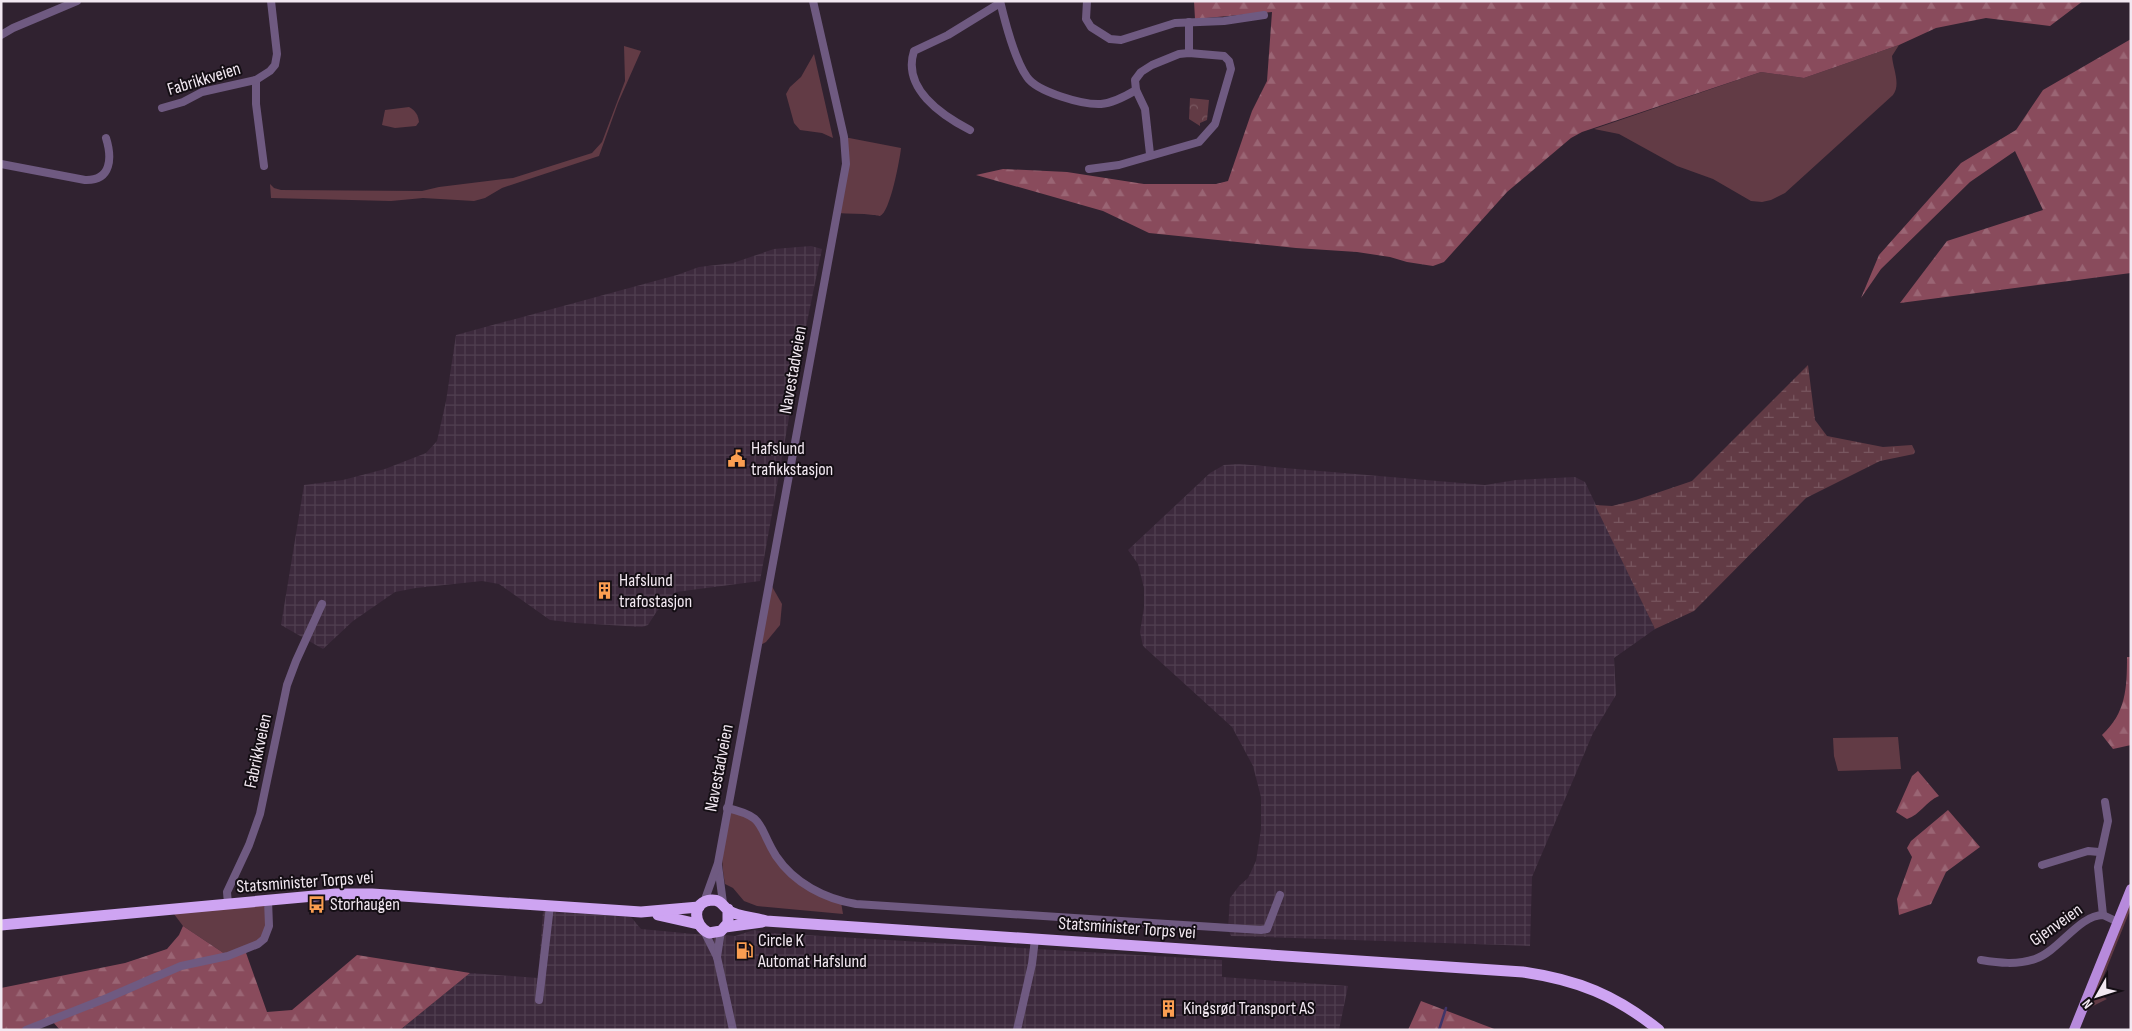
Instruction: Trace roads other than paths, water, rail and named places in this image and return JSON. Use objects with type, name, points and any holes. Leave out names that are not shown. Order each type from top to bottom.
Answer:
[{"type":"highway","name":"Statsminister Torps vei","points":[[1,925],[336,894],[372,894],[642,912],[701,928]]},
{"type":"highway","points":[[714,900],[725,906],[729,918],[723,929],[714,933],[701,928],[696,916],[701,904],[714,900]]},
{"type":"highway","name":"Statsminister Torps vei","points":[[642,912],[701,904]]},
{"type":"highway","name":"Statsminister Torps vei","points":[[725,906],[766,921]]},
{"type":"highway","name":"Statsminister Torps vei","points":[[723,929],[766,921],[1485,969],[1549,976],[1577,983],[1617,1001],[1659,1030]]},
{"type":"main road","points":[[2074,1030],[2131,889]]},
{"type":"street","points":[[1,35],[77,1]]},
{"type":"street","name":"Fabrikkveien","points":[[162,108],[184,102],[202,92],[256,80],[270,71],[275,65],[277,54],[271,1]]},
{"type":"street","name":"Navestadveien","points":[[701,904],[718,863],[846,164],[844,137],[813,1]]},
{"type":"street","points":[[1087,1],[1086,19],[1091,27],[1110,39],[1120,40],[1176,23],[1224,21],[1264,15]]},
{"type":"street","points":[[970,130],[952,121],[928,100],[912,74],[912,58],[914,51],[948,35],[1000,2],[1022,67],[1034,85],[1046,92],[1093,104],[1103,104],[1136,90]]},
{"type":"street","points":[[1189,22],[1189,53]]},
{"type":"street","points":[[1089,169],[1119,165],[1150,154],[1186,147],[1199,142],[1215,124],[1220,110],[1231,69],[1229,62],[1224,56],[1217,54],[1179,54],[1152,65],[1135,80],[1136,90],[1144,109],[1150,154]]},
{"type":"street","name":"Fabrikkveien","points":[[256,80],[256,104],[264,166]]},
{"type":"street","points":[[1,164],[85,180],[95,179],[105,172],[108,166],[110,153],[106,138]]},
{"type":"street","name":"Fabrikkveien","points":[[228,904],[227,892],[249,845],[260,814],[287,685],[322,604]]},
{"type":"street","points":[[2103,914],[2098,867],[2108,821],[2105,802]]},
{"type":"street","points":[[727,808],[752,816],[760,823],[777,857],[793,876],[808,887],[828,897],[856,904],[1261,930],[1267,929],[1270,924],[1280,895]]},
{"type":"street","points":[[2042,865],[2088,851],[2100,852]]},
{"type":"street","name":"Navestadveien","points":[[718,863],[725,906]]},
{"type":"street","points":[[26,1030],[181,966],[228,956],[258,944],[264,939],[269,926],[268,900]]},
{"type":"street","points":[[539,1000],[550,906]]},
{"type":"street","name":"Gjenveien","points":[[1980,960],[2006,963],[2036,959],[2092,917],[2103,914],[2118,922]]},
{"type":"street","points":[[701,928],[717,957],[733,1030]]},
{"type":"street","points":[[717,957],[723,929]]},
{"type":"street","points":[[1017,1030],[1032,964],[1034,939]]},
{"type":"waterway","points":[[1439,1030],[1446,1008]]},
{"type":"place","name":"Hafslund trafikkstasjon","points":[[737,458]]},
{"type":"place","name":"Hafslund trafostasjon","points":[[605,590]]},
{"type":"place","name":"Storhaugen","points":[[316,904]]},
{"type":"place","name":"Circle K Automat Hafslund","points":[[744,950]]},
{"type":"place","name":"Kingsrød Transport AS","points":[[1169,1008]]}]
